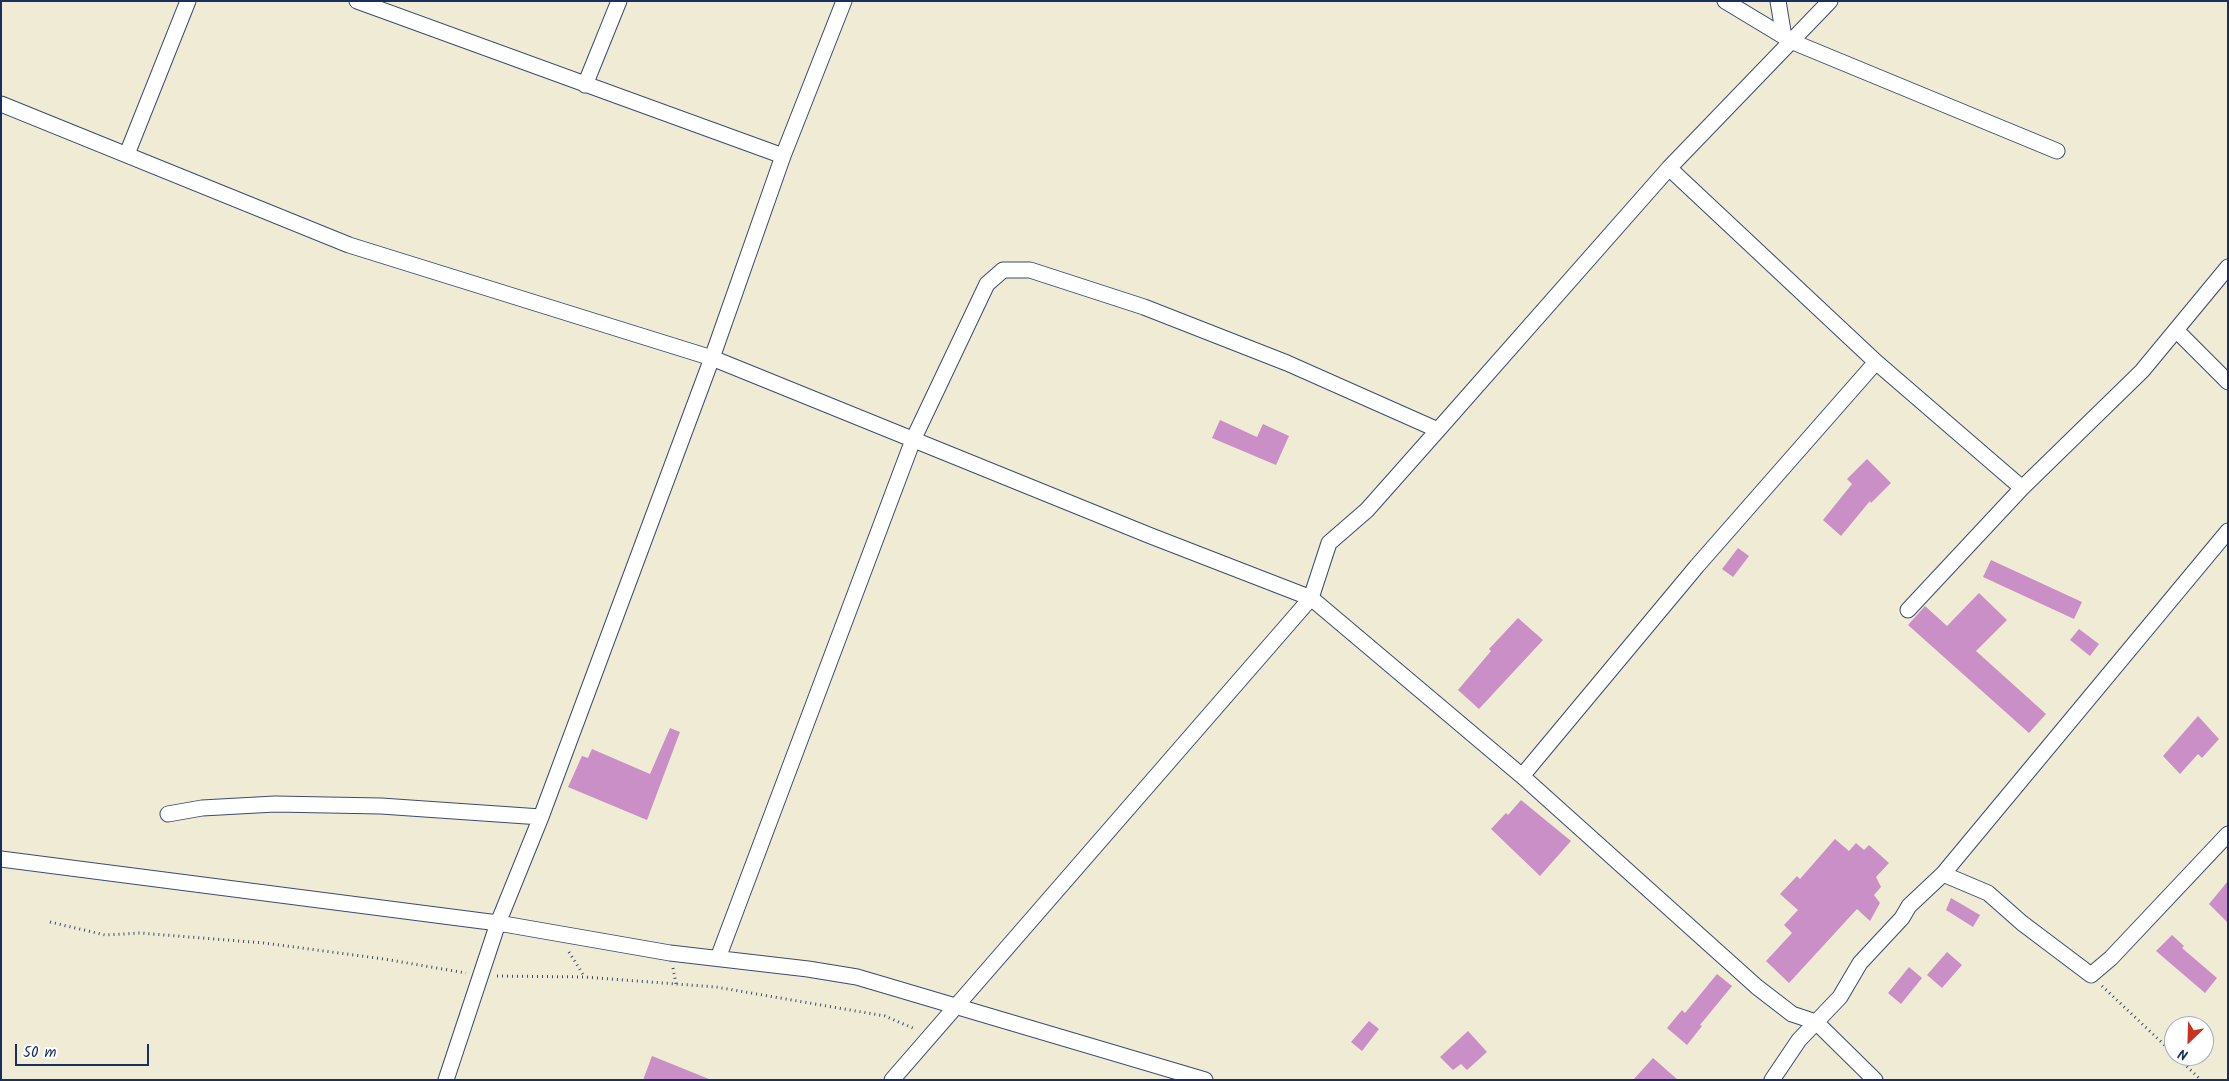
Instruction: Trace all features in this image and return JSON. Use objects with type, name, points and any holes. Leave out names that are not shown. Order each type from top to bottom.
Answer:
[{"type":"street","points":[[127,154],[188,1]]},
{"type":"street","points":[[357,1],[783,156]]},
{"type":"street","points":[[585,85],[619,1]]},
{"type":"street","points":[[446,1080],[498,922],[541,817],[712,358],[783,156],[844,1]]},
{"type":"street","points":[[1725,1],[1789,39],[2058,151]]},
{"type":"street","points":[[1778,1],[1789,39]]},
{"type":"street","points":[[892,1080],[1311,598],[1329,544],[1366,510],[1669,168],[1789,39],[1830,1]]},
{"type":"street","points":[[1,104],[349,245],[712,358],[1151,536],[1311,598],[1522,776],[1757,987],[1792,1014],[1816,1022],[1875,1080]]},
{"type":"street","points":[[1669,168],[1876,362],[2022,488]]},
{"type":"street","points":[[1908,610],[2022,488],[2142,371],[2177,331],[2228,266]]},
{"type":"street","points":[[718,958],[913,440],[987,284],[1004,270],[1030,270],[1144,307],[1287,363],[1438,430]]},
{"type":"street","points":[[2177,331],[2228,382]]},
{"type":"street","points":[[1522,776],[1697,566],[1876,362]]},
{"type":"street","points":[[1772,1080],[1799,1040],[1840,997],[1860,962],[1902,918],[1909,906],[1943,874],[2228,531]]},
{"type":"street","points":[[168,814],[202,808],[275,804],[381,806],[541,817]]},
{"type":"street","points":[[1943,874],[1988,893],[2022,923],[2091,975],[2111,958],[2228,834]]},
{"type":"street","points":[[1,859],[498,922],[670,953],[808,969],[856,977],[899,988],[954,1007],[1205,1080]]},
{"type":"path","points":[[558,934],[584,977]]},
{"type":"path","points":[[2091,975],[2164,1045]]},
{"type":"path","points":[[2186,1066],[2200,1080]]},
{"type":"building","points":[[1220,420],[1257,437],[1263,424],[1289,436],[1276,465],[1212,438]]},
{"type":"building","points":[[1867,459],[1891,483],[1871,503],[1870,501],[1841,536],[1823,520],[1852,484],[1847,479]]},
{"type":"building","points":[[1738,548],[1749,556],[1733,577],[1722,569]]},
{"type":"building","points":[[1991,560],[2082,602],[2074,619],[1983,577]]},
{"type":"building","points":[[1979,593],[2007,620],[1976,651],[2046,714],[2029,733],[1908,625],[1925,606],[1947,626]]},
{"type":"building","points":[[1518,618],[1543,640],[1479,709],[1458,690],[1491,651],[1489,649]]},
{"type":"building","points":[[2079,629],[2099,644],[2090,656],[2070,640]]},
{"type":"building","points":[[2198,716],[2219,739],[2202,758],[2198,754],[2180,774],[2163,756]]},
{"type":"building","points":[[670,728],[680,732],[647,820],[568,787],[582,756],[588,758],[592,749],[650,774]]},
{"type":"building","points":[[1521,800],[1571,841],[1540,876],[1491,829],[1506,813],[1508,815]]},
{"type":"building","points":[[1835,839],[1849,851],[1856,843],[1864,850],[1869,845],[1889,863],[1876,877],[1881,887],[1874,895],[1880,903],[1870,921],[1857,909],[1789,983],[1766,961],[1792,933],[1784,925],[1798,910],[1780,894],[1797,876],[1800,879]]},
{"type":"building","points":[[2228,881],[2228,923],[2209,904]]},
{"type":"building","points":[[1951,898],[1980,915],[1973,927],[1946,910]]},
{"type":"building","points":[[2172,935],[2184,946],[2182,948],[2217,978],[2205,993],[2156,951]]},
{"type":"building","points":[[1947,952],[1962,965],[1942,988],[1927,975]]},
{"type":"building","points":[[1909,967],[1922,978],[1901,1004],[1888,993]]},
{"type":"building","points":[[1717,974],[1732,986],[1700,1025],[1702,1026],[1687,1045],[1667,1028],[1682,1010],[1685,1013]]},
{"type":"building","points":[[1369,1021],[1379,1029],[1362,1051],[1351,1042]]},
{"type":"building","points":[[1468,1031],[1487,1052],[1467,1070],[1461,1064],[1453,1070],[1440,1057]]},
{"type":"building","points":[[652,1056],[709,1079],[643,1080]]},
{"type":"building","points":[[1653,1058],[1678,1080],[1633,1080]]}]
